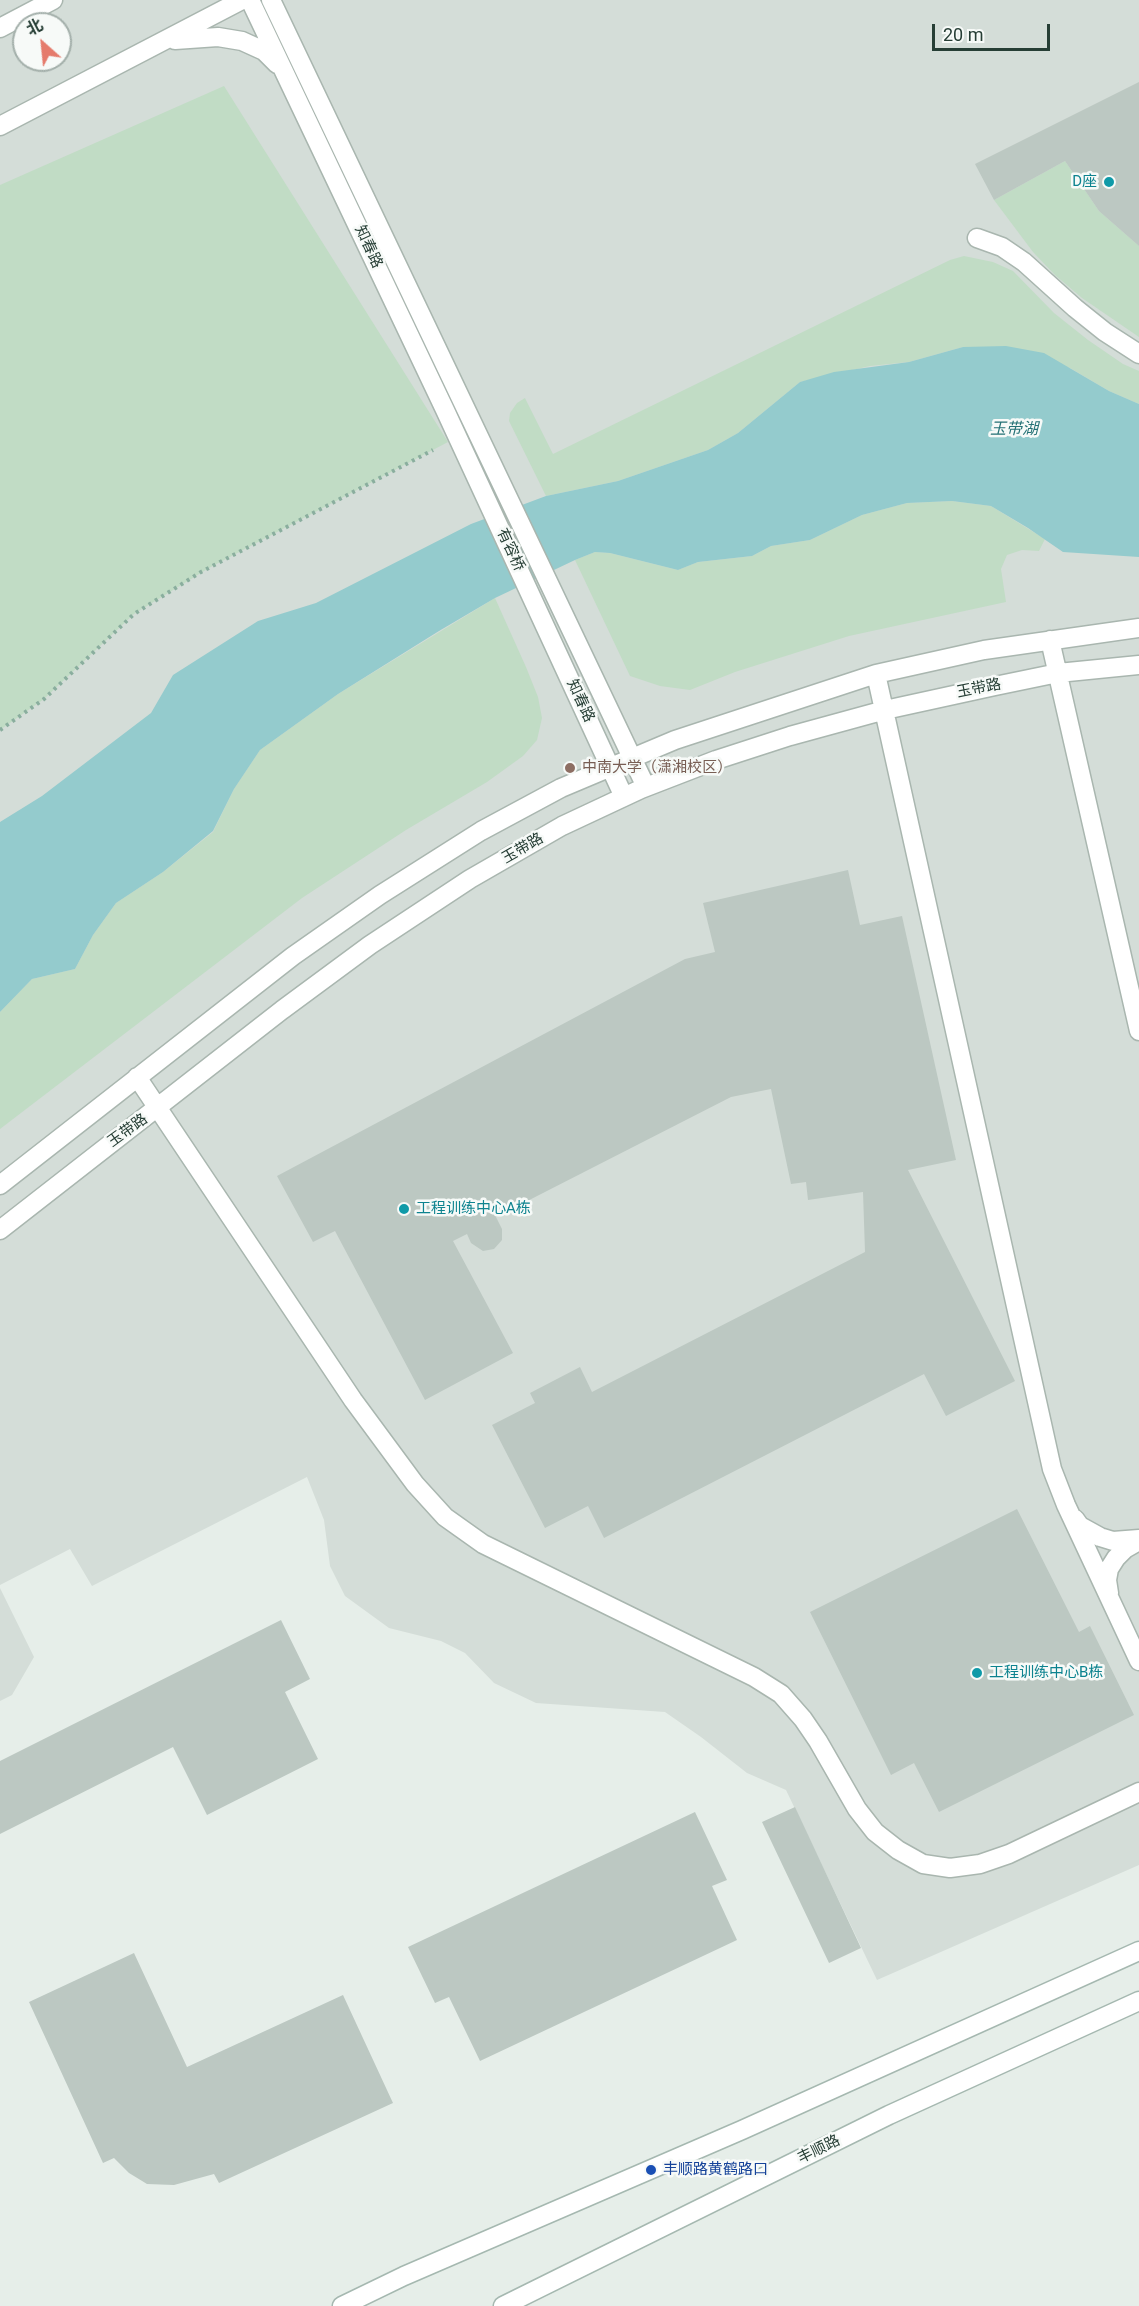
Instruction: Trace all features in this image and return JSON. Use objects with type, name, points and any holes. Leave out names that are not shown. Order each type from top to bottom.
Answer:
[{"type":"street","points":[[0,28],[53,0]]},
{"type":"street","points":[[0,126],[242,0]]},
{"type":"street","name":"知春路","points":[[250,0],[484,495]]},
{"type":"street","points":[[271,0],[646,787]]},
{"type":"street","points":[[156,45],[183,38],[218,37],[242,41],[264,51],[285,72]]},
{"type":"street","points":[[977,238],[1002,247],[1024,262],[1075,308],[1105,332],[1139,354]]},
{"type":"street","name":"有容桥","points":[[484,495],[536,605]]},
{"type":"street","name":"知春路","points":[[536,605],[624,797]]},
{"type":"street","points":[[0,1185],[293,956],[380,895],[481,831],[561,788],[719,725],[876,674],[984,650],[1139,628]]},
{"type":"street","points":[[1050,640],[1139,1031]]},
{"type":"street","name":"玉带路","points":[[0,1230],[282,1010],[370,945],[470,879],[561,826],[646,787],[716,760],[790,736],[885,710],[1058,673],[1139,665]]},
{"type":"street","points":[[876,674],[1047,1450],[1066,1505],[1139,1661]]},
{"type":"street","points":[[137,1077],[353,1400],[415,1484],[445,1517],[483,1544],[754,1677],[781,1694],[803,1719],[818,1741],[857,1809],[875,1832],[898,1850],[923,1864],[950,1868],[980,1864],[1009,1854],[1139,1792]]},
{"type":"street","points":[[1066,1505],[1080,1526],[1100,1537],[1113,1541],[1139,1540]]},
{"type":"street","points":[[1109,1598],[1107,1580],[1109,1569],[1125,1549],[1139,1540]]},
{"type":"street","points":[[342,2306],[404,2276],[742,2130],[1139,1951]]},
{"type":"street","name":"丰顺路","points":[[503,2306],[889,2115],[1139,2001]]},
{"type":"path","points":[[0,730],[44,699],[134,614],[201,572],[458,437]]},
{"type":"shaded area","name":"中南大学（潇湘校区）","points":[[0,0],[1139,0],[1139,1865],[877,1980],[786,1790],[747,1773],[665,1712],[536,1703],[494,1683],[465,1653],[441,1641],[389,1628],[345,1596],[330,1566],[324,1520],[307,1477],[92,1586],[70,1549],[0,1585]]},
{"type":"shaded area","points":[[0,1588],[34,1657],[12,1695],[0,1701]]},
{"type":"green space","points":[[224,86],[448,442],[209,568],[134,614],[44,699],[0,730],[0,185]]},
{"type":"green space","points":[[1065,161],[1099,211],[1139,246],[1139,337],[1082,298],[1055,275],[1033,252],[994,200]]},
{"type":"green space","points":[[964,256],[993,262],[1013,271],[1054,313],[1088,340],[1123,364],[1139,371],[1139,404],[1109,391],[1070,368],[963,347],[909,362],[870,366],[800,382],[738,433],[708,450],[618,481],[546,496],[509,421],[510,413],[517,403],[525,398],[553,454],[950,260]]},
{"type":"green space","points":[[952,501],[991,506],[1045,539],[1039,551],[1022,550],[1007,555],[1001,569],[1006,602],[849,636],[735,672],[690,690],[660,686],[630,676],[575,560],[595,552],[610,553],[678,570],[698,562],[752,556],[771,546],[810,540],[862,515],[907,503]]},
{"type":"green space","points":[[495,598],[538,697],[542,718],[537,740],[523,756],[487,782],[406,830],[302,898],[0,1129],[0,1012],[32,979],[75,969],[93,935],[116,903],[163,872],[213,832],[234,789],[260,750],[338,694]]},
{"type":"water","name":"玉带湖","points":[[1006,346],[1044,353],[1109,391],[1139,404],[1139,557],[1063,552],[991,506],[952,501],[907,503],[862,515],[810,540],[771,546],[752,556],[698,562],[678,570],[610,553],[595,552],[495,598],[439,631],[338,694],[260,750],[234,789],[213,831],[163,872],[116,903],[93,935],[75,969],[32,979],[0,1012],[0,822],[42,796],[151,713],[173,675],[258,621],[316,603],[471,524],[546,496],[618,481],[708,450],[738,433],[800,382],[834,372],[909,362],[963,347]]},
{"type":"building","name":"D座","points":[[1139,82],[1139,246],[1099,211],[1065,161],[994,200],[975,164]]},
{"type":"building","name":"工程训练中心A栋","points":[[848,870],[860,925],[902,916],[956,1160],[908,1170],[1015,1381],[946,1416],[924,1374],[604,1538],[588,1506],[545,1528],[492,1425],[535,1403],[530,1393],[580,1367],[592,1392],[865,1252],[863,1192],[808,1200],[806,1182],[791,1184],[771,1089],[731,1097],[496,1217],[502,1229],[502,1240],[494,1249],[483,1251],[471,1243],[467,1234],[453,1241],[513,1353],[425,1400],[335,1231],[313,1242],[277,1176],[685,959],[715,952],[703,903]]},
{"type":"building","name":"工程训练中心B栋","points":[[1017,1509],[1079,1632],[1090,1626],[1134,1715],[939,1812],[914,1763],[891,1775],[810,1612]]},
{"type":"building","points":[[281,1620],[310,1679],[285,1692],[318,1759],[207,1815],[173,1747],[0,1834],[0,1761]]},
{"type":"building","points":[[795,1807],[861,1948],[829,1963],[762,1822]]},
{"type":"building","points":[[695,1812],[727,1880],[712,1886],[737,1940],[480,2061],[449,1997],[435,2003],[408,1947]]},
{"type":"building","points":[[134,1953],[187,2067],[343,1995],[393,2103],[219,2183],[214,2174],[174,2185],[147,2184],[129,2173],[114,2158],[103,2163],[29,2002]]},
{"type":"place","name":"D座","points":[[1109,182]]},
{"type":"place","name":"中南大学（潇湘校区）","points":[[570,768]]},
{"type":"place","name":"工程训练中心A栋","points":[[404,1209]]},
{"type":"place","name":"工程训练中心B栋","points":[[977,1673]]},
{"type":"place","name":"丰顺路黄鹤路口","points":[[651,2170]]}]
